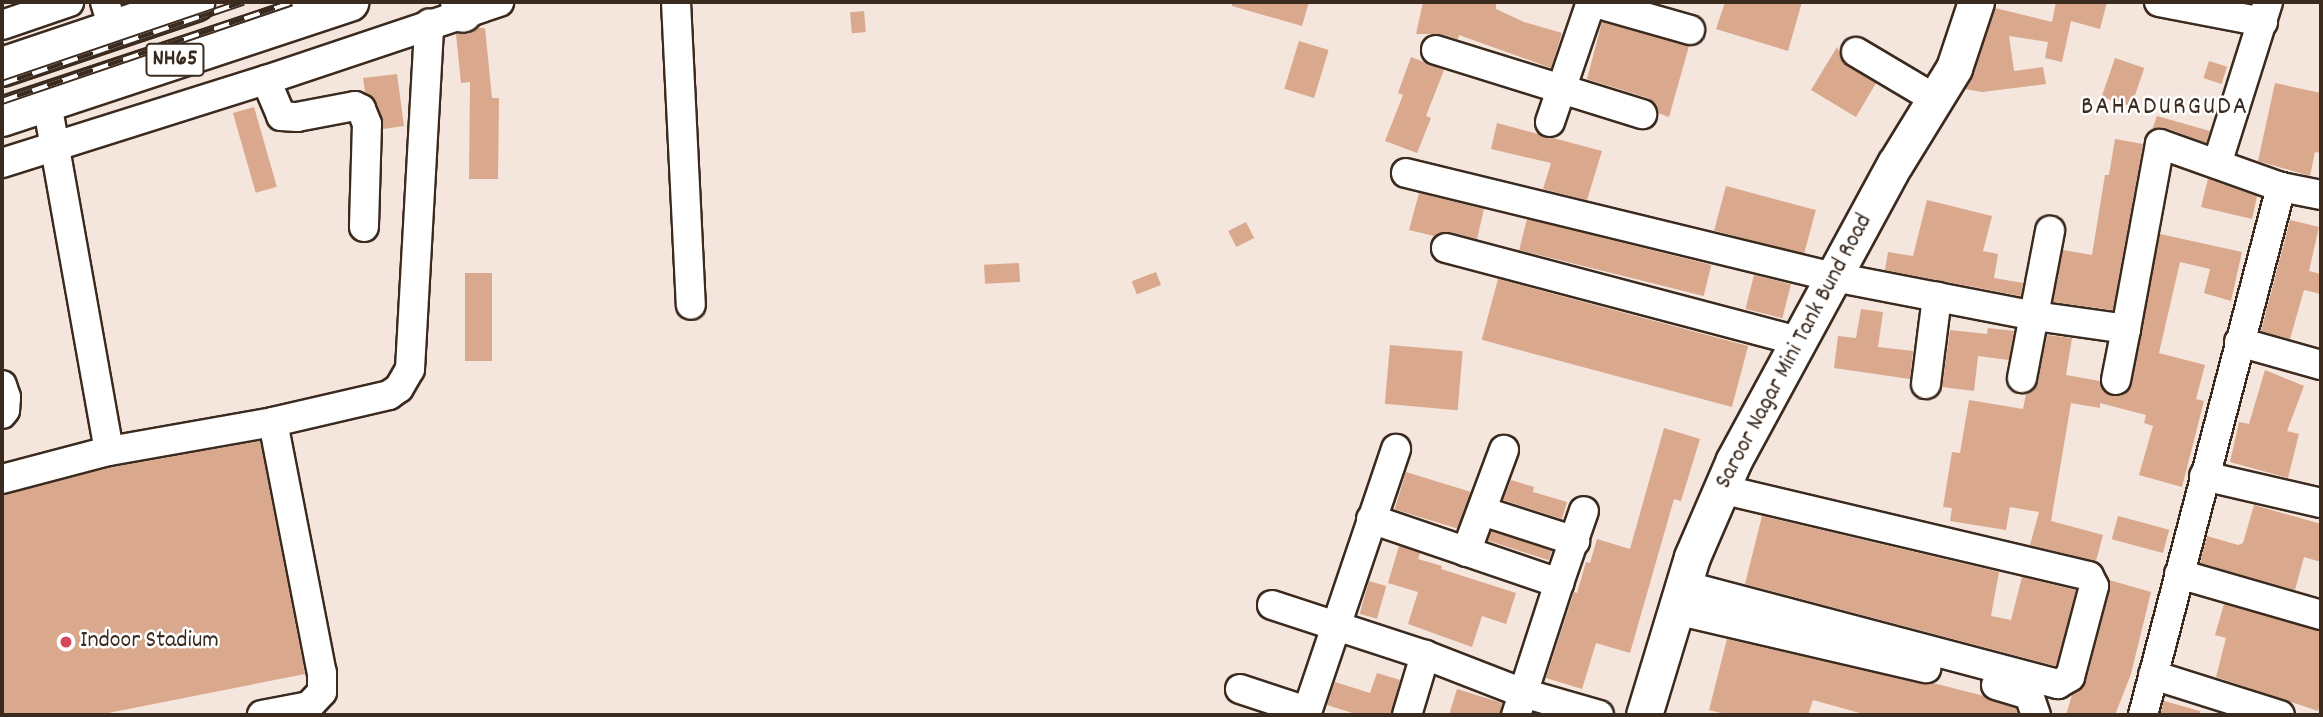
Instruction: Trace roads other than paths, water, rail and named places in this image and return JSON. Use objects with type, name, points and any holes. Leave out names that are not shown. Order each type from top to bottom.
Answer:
[{"type":"highway","name":"NH65","points":[[2,67],[123,13],[195,2]]},
{"type":"highway","name":"NH65","points":[[2,117],[349,2]]},
{"type":"main road","name":"Saroor Nagar Mini Tank Bund Road","points":[[1644,715],[1692,557],[1721,489],[1834,276],[1954,68],[1976,2]]},
{"type":"street","points":[[2,25],[69,2]]},
{"type":"street","points":[[2,163],[266,80],[451,13],[499,2]]},
{"type":"street","points":[[676,2],[691,305]]},
{"type":"street","points":[[1550,122],[1591,2],[1690,30]]},
{"type":"street","points":[[2159,2],[2266,12],[2217,164]]},
{"type":"street","points":[[2,479],[109,451],[273,422],[389,395],[399,388],[410,369],[451,13]]},
{"type":"street","points":[[1436,50],[1642,114]]},
{"type":"street","points":[[1856,52],[1935,99]]},
{"type":"street","points":[[266,80],[281,116],[297,117],[355,106],[361,109],[367,124],[364,227]]},
{"type":"street","points":[[47,103],[109,451]]},
{"type":"street","points":[[2116,380],[2160,144],[2281,187],[2321,195]]},
{"type":"street","points":[[1406,173],[1834,276],[2035,316],[2126,329]]},
{"type":"street","points":[[2143,715],[2281,187]]},
{"type":"street","points":[[2022,377],[2050,231]]},
{"type":"street","points":[[1446,248],[1799,341]]},
{"type":"street","points":[[1926,384],[1937,296]]},
{"type":"street","points":[[2239,342],[2321,365]]},
{"type":"street","points":[[2,385],[6,397],[2,414]]},
{"type":"street","points":[[262,715],[309,706],[322,692],[322,673],[273,422]]},
{"type":"street","points":[[1240,689],[1306,713],[1396,449]]},
{"type":"street","points":[[1466,552],[1504,450]]},
{"type":"street","points":[[2204,477],[2321,503]]},
{"type":"street","points":[[1680,598],[2058,684],[2070,677],[2094,586],[2089,576],[1721,489]]},
{"type":"street","points":[[1482,511],[1574,541]]},
{"type":"street","points":[[1520,704],[1584,511]]},
{"type":"street","points":[[1371,519],[1559,583]]},
{"type":"street","points":[[2179,574],[2321,615]]},
{"type":"street","points":[[1680,598],[2019,690],[2029,695],[2036,715]]},
{"type":"street","points":[[1272,605],[1425,655],[1520,704],[1599,715]]},
{"type":"street","points":[[1408,715],[1425,655]]},
{"type":"street","points":[[2153,675],[2280,715]]},
{"type":"railway","points":[[2,84],[243,2]]},
{"type":"railway","points":[[2,101],[292,2]]},
{"type":"place","name":"Indoor Stadium","points":[[66,642]]},
{"type":"district","name":"BAHADURGUDA","points":[[2165,108]]}]
